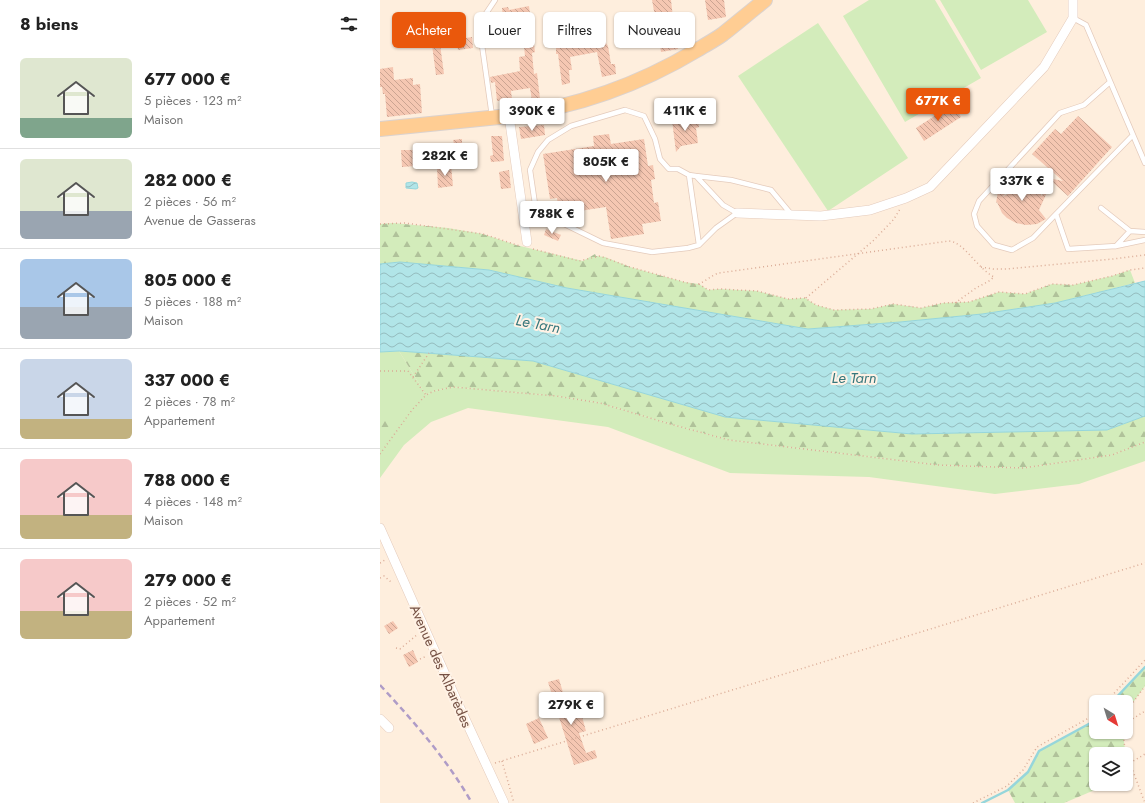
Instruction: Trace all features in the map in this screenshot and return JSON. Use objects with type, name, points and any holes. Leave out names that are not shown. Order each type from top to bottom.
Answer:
[{"type":"main road","points":[[380,129],[528,114],[576,103],[628,86],[674,64],[717,38],[766,0]]},
{"type":"street","points":[[737,213],[821,216],[870,210],[906,198],[930,187],[1044,67],[1073,18],[1073,0]]},
{"type":"street","points":[[509,116],[527,242]]},
{"type":"street","name":"Avenue des Albarèdes","points":[[380,528],[504,803]]},
{"type":"street","points":[[380,719],[389,728]]},
{"type":"lane","points":[[493,118],[479,24],[495,0]]},
{"type":"lane","points":[[1073,18],[1086,25],[1145,163]]},
{"type":"lane","points":[[1110,82],[1084,105],[1060,113],[979,201],[974,214],[977,226],[994,245],[1012,250],[1033,238],[1133,135]]},
{"type":"lane","points":[[696,176],[723,205],[737,213],[716,228],[704,241],[698,245],[688,248],[652,252],[603,243],[562,223],[546,208],[535,204],[530,170],[538,152],[548,140],[571,126],[625,110],[644,116],[655,139],[660,159],[668,169],[678,169],[689,175],[731,180],[771,190],[792,215]]},
{"type":"lane","points":[[689,175],[698,245]]},
{"type":"lane","points":[[1101,208],[1130,232],[1145,232]]},
{"type":"lane","points":[[1056,214],[1068,249],[1116,246],[1145,240]]},
{"type":"lane","points":[[1116,246],[1130,232]]},
{"type":"path","points":[[805,298],[874,240],[894,219],[906,198]]},
{"type":"path","points":[[955,303],[994,277],[988,274],[980,266],[993,269],[1007,269],[1145,255]]},
{"type":"path","points":[[699,284],[708,290],[720,289],[757,292],[788,299],[805,298],[816,305],[834,310],[871,309],[893,304],[921,308],[943,303],[970,302],[999,292],[1025,294],[1052,284],[1073,285],[1106,278],[1130,270],[1145,268]]},
{"type":"path","points":[[413,377],[429,353]]},
{"type":"path","points":[[380,371],[408,371],[426,395]]},
{"type":"path","points":[[380,454],[412,410],[426,395],[434,391],[453,387],[556,396],[600,403],[729,440],[938,465],[1023,468],[1112,455],[1145,442]]},
{"type":"path","points":[[487,766],[1145,563]]},
{"type":"path","points":[[380,578],[384,576],[391,582],[401,577]]},
{"type":"path","points":[[396,648],[400,649],[425,630]]},
{"type":"path","points":[[1112,695],[1145,660]]},
{"type":"path","points":[[1133,702],[1145,686]]},
{"type":"path","points":[[1133,719],[1145,711]]},
{"type":"path","points":[[973,803],[1007,786],[1023,770],[1037,747],[1089,718]]},
{"type":"path","points":[[1133,760],[1145,754]]},
{"type":"path","points":[[502,761],[514,803]]},
{"type":"path","points":[[1133,770],[1145,803]]},
{"type":"green space","points":[[869,0],[935,0],[981,78],[905,122],[843,16]]},
{"type":"green space","points":[[940,0],[1028,0],[1047,32],[981,70]]},
{"type":"green space","points":[[818,23],[908,158],[828,211],[738,76]]},
{"type":"green space","points":[[393,223],[448,228],[483,234],[516,245],[583,261],[595,254],[596,256],[605,257],[630,267],[684,282],[699,284],[708,290],[720,289],[757,291],[788,299],[805,298],[816,305],[834,310],[871,309],[893,304],[921,308],[943,303],[969,302],[999,292],[1025,294],[1052,284],[1073,285],[1112,276],[1130,270],[1135,283],[1055,303],[982,314],[808,329],[567,288],[489,270],[400,262],[380,264],[380,224]]},
{"type":"green space","points":[[399,351],[426,395],[434,391],[453,387],[556,396],[600,403],[729,440],[938,465],[1023,468],[1112,455],[1145,442],[1145,461],[1079,484],[995,494],[869,477],[730,473],[608,427],[468,408],[431,422],[404,445],[380,478],[380,352]]},
{"type":"green space","points":[[399,351],[533,361],[725,417],[912,434],[1107,430],[1145,416],[1145,442],[1112,455],[1023,468],[938,465],[729,440],[600,403],[556,396],[453,387],[434,391],[426,395]]},
{"type":"green space","points":[[390,415],[393,425],[380,443],[380,421]]},
{"type":"green space","points":[[1145,667],[1145,686],[1133,702],[1133,695],[1119,695]]},
{"type":"green space","points":[[1089,724],[1089,739],[1124,739],[1125,747],[1089,747],[1089,791],[1092,791],[1064,803],[1015,803],[1008,790],[1028,772],[1039,751]]},
{"type":"water","points":[[406,183],[417,183],[418,188],[406,188]]},
{"type":"water","name":"Le Tarn","points":[[400,262],[489,270],[567,288],[808,329],[982,314],[1055,303],[1145,281],[1145,416],[1107,430],[912,434],[725,417],[533,361],[399,351],[380,352],[380,264]]},
{"type":"building","points":[[652,0],[671,0],[672,12],[654,12]]},
{"type":"building","points":[[705,0],[724,0],[726,17],[708,20]]},
{"type":"building","points":[[529,6],[530,12],[502,12],[502,8],[508,7],[509,10]]},
{"type":"building","points":[[472,37],[473,48],[458,50],[458,48],[466,48],[466,38]]},
{"type":"building","points":[[606,43],[608,46],[611,64],[615,64],[616,74],[602,77],[597,52],[570,57],[572,70],[569,70],[570,83],[562,85],[558,54],[556,54],[556,48],[606,48]]},
{"type":"building","points":[[432,48],[441,48],[444,74],[436,75]]},
{"type":"building","points":[[524,48],[534,48],[535,52],[532,53],[534,74],[537,73],[540,99],[532,101],[530,88],[511,91],[512,99],[497,101],[495,82],[491,83],[490,77],[520,71],[519,57],[525,56]]},
{"type":"building","points":[[660,48],[678,48],[678,49],[661,52]]},
{"type":"building","points":[[393,67],[394,80],[413,78],[413,85],[420,84],[422,113],[387,117],[385,94],[383,94],[382,87],[380,87],[380,69]]},
{"type":"building","points":[[953,104],[961,117],[924,141],[916,128]]},
{"type":"building","points":[[694,116],[694,119],[698,119],[699,127],[696,128],[698,143],[681,146],[676,152],[672,120]]},
{"type":"building","points":[[1078,116],[1112,147],[1068,196],[1048,178],[1063,181],[1032,154],[1055,129],[1061,134]]},
{"type":"building","points":[[544,125],[545,135],[521,139],[519,127]]},
{"type":"building","points":[[609,134],[611,144],[644,139],[648,166],[653,165],[655,179],[651,180],[654,203],[658,202],[661,221],[642,224],[644,234],[611,239],[606,207],[559,214],[557,198],[550,199],[543,154],[594,146],[593,136]]},
{"type":"building","points":[[491,136],[502,136],[504,161],[491,162],[490,156],[493,155]]},
{"type":"building","points":[[462,139],[462,146],[469,145],[471,157],[463,158],[463,164],[461,164],[459,158],[454,159],[452,147],[455,147],[453,140]]},
{"type":"building","points":[[401,150],[414,150],[415,166],[402,167]]},
{"type":"building","points":[[451,165],[453,186],[438,188],[437,167]]},
{"type":"building","points":[[509,170],[511,188],[501,189],[499,172]]},
{"type":"building","points":[[1042,176],[1041,196],[1049,188],[1039,210],[1046,219],[1037,224],[1026,225],[1016,223],[1007,218],[1002,213],[997,202],[996,203],[999,185],[1004,179],[1013,186],[1002,197]]},
{"type":"building","points":[[530,210],[540,210],[542,221],[532,223]]},
{"type":"building","points":[[546,229],[561,235],[558,241],[544,235]]},
{"type":"building","points":[[393,621],[398,628],[389,634],[384,626]]},
{"type":"building","points":[[413,650],[418,662],[409,667],[403,655]]},
{"type":"building","points":[[559,679],[569,713],[580,709],[586,731],[579,733],[586,753],[595,750],[597,758],[574,765],[548,682]]},
{"type":"building","points":[[539,718],[548,738],[534,744],[526,724]]},
{"type":"waterway","points":[[1119,695],[1145,667]]},
{"type":"waterway","points":[[982,803],[1008,790],[1028,772],[1039,751],[1089,724]]},
{"type":"railway","points":[[380,685],[441,756],[472,803]]}]
